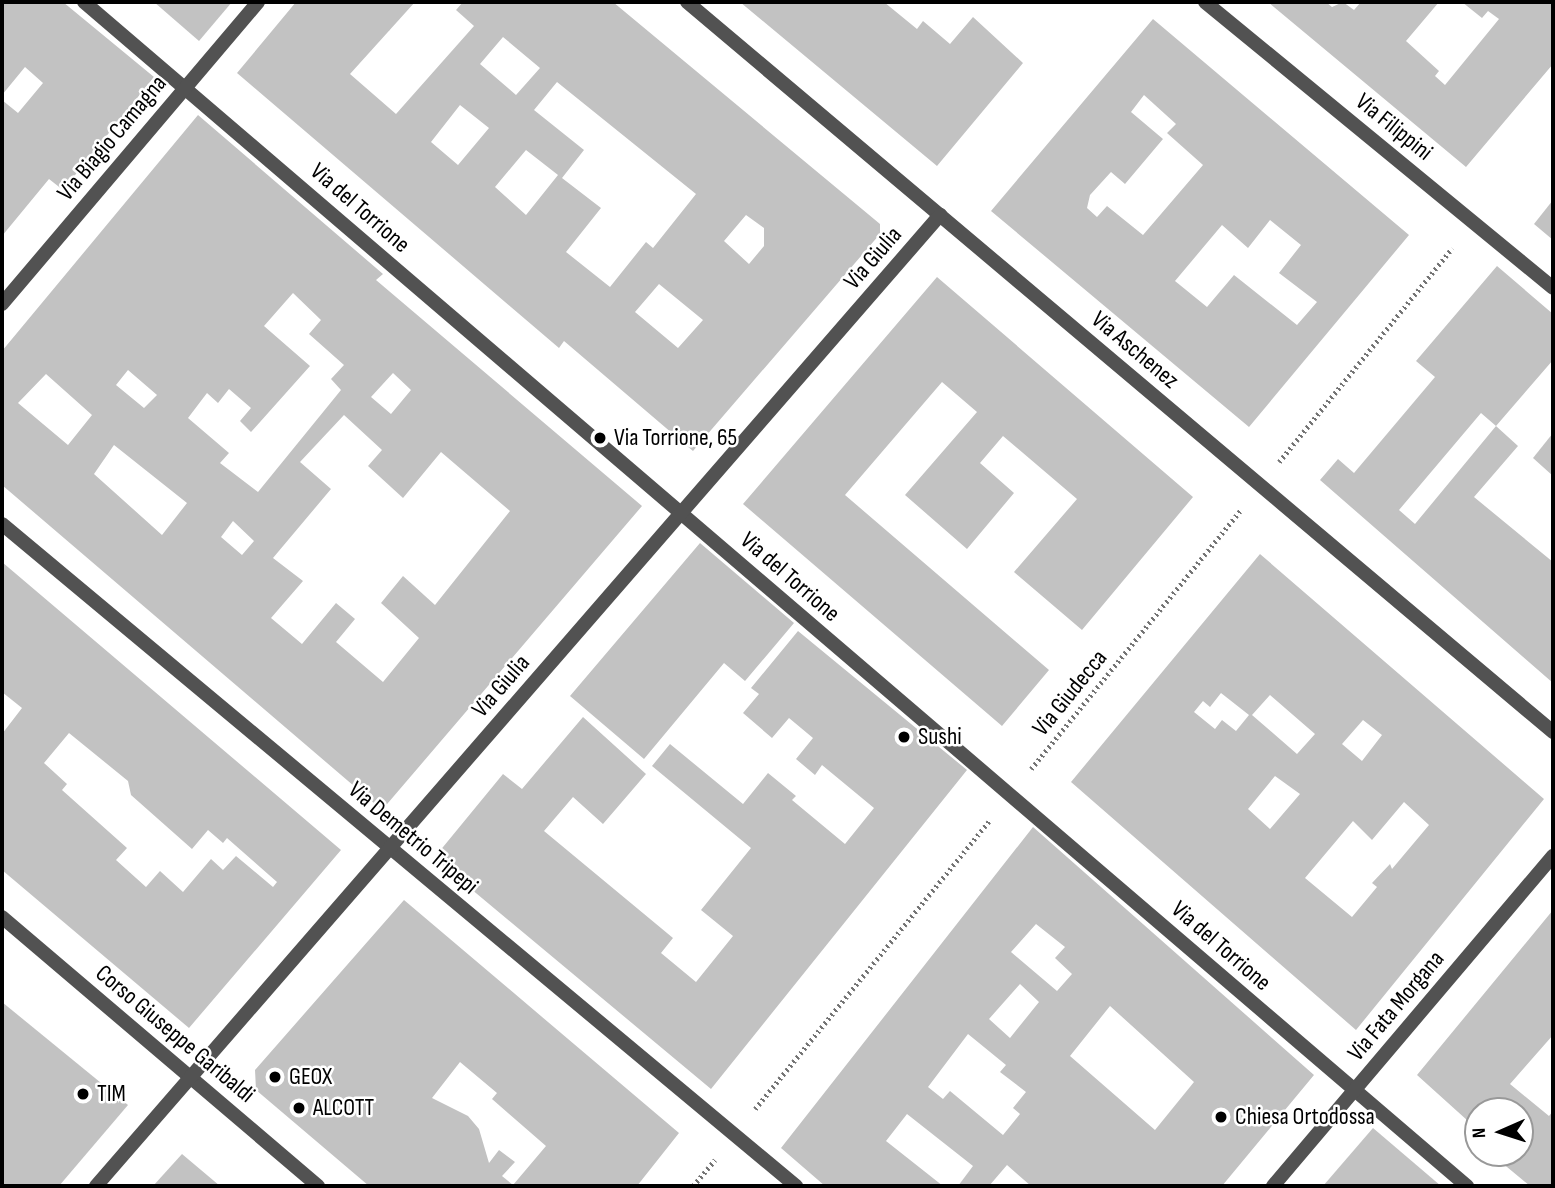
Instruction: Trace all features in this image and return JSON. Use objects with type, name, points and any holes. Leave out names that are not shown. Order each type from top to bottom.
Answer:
[{"type":"street","name":"Via del Torrione","points":[[84,2],[1466,1186]]},
{"type":"street","name":"Via Biagio Camagna","points":[[2,304],[258,2]]},
{"type":"street","name":"Via Aschenez","points":[[687,2],[1553,732]]},
{"type":"street","name":"Via Filippini","points":[[1205,2],[1553,288]]},
{"type":"street","name":"Via Giulia","points":[[96,1186],[940,215]]},
{"type":"street","name":"Via Demetrio Tripepi","points":[[2,524],[796,1186]]},
{"type":"street","name":"Via Fata Morgana","points":[[1273,1186],[1553,856]]},
{"type":"street","name":"Corso Giuseppe Garibaldi","points":[[2,916],[318,1186]]},
{"type":"path","name":"Via Giudecca","points":[[693,1186],[1474,222]]},
{"type":"building","points":[[2,2],[63,2],[154,77],[63,190],[49,179],[2,236],[2,100],[18,113],[43,83],[25,67],[2,95]]},
{"type":"building","points":[[154,2],[232,2],[199,41]]},
{"type":"building","points":[[296,2],[415,2],[350,74],[396,114],[474,26],[456,10],[463,2],[613,2],[880,224],[880,234],[693,451],[564,341],[559,348],[237,73]],"holes":[[[503,37],[540,68],[516,95],[480,64]],[[557,82],[696,194],[653,248],[646,242],[610,287],[566,252],[601,208],[562,178],[584,150],[534,110]],[[460,105],[489,128],[458,165],[431,142]],[[526,150],[558,175],[526,215],[495,187]],[[746,215],[764,228],[764,246],[749,264],[724,241]],[[659,284],[703,320],[678,348],[635,312]]]},
{"type":"building","points":[[740,2],[884,2],[917,29],[923,21],[950,44],[973,17],[1023,63],[937,166]]},
{"type":"building","points":[[1268,2],[1326,2],[1332,7],[1343,2],[1354,10],[1361,2],[1439,2],[1406,41],[1439,71],[1435,76],[1445,85],[1499,19],[1488,11],[1482,18],[1462,2],[1553,2],[1553,64],[1466,167]]},
{"type":"building","points":[[1153,19],[1409,235],[1249,427],[991,211]],"holes":[[[1144,95],[1176,124],[1167,133],[1203,165],[1143,235],[1107,206],[1097,217],[1087,208],[1090,195],[1111,172],[1125,184],[1163,139],[1131,112]],[[1270,220],[1301,245],[1279,273],[1317,302],[1297,325],[1234,275],[1207,307],[1175,281],[1222,225],[1248,248]]]},
{"type":"building","points":[[198,115],[383,274],[376,280],[642,506],[382,810],[2,485],[2,351]],"holes":[[[293,293],[321,320],[309,334],[344,365],[331,379],[341,390],[258,492],[220,463],[229,453],[188,418],[207,393],[218,403],[229,389],[251,408],[240,421],[251,432],[310,366],[264,326]],[[128,370],[157,395],[144,408],[116,385]],[[393,373],[411,390],[391,414],[371,397]],[[46,374],[92,415],[68,445],[18,403]],[[344,415],[382,450],[368,466],[403,498],[441,452],[510,511],[435,605],[403,576],[381,603],[419,638],[383,682],[336,642],[355,619],[336,603],[302,644],[271,618],[303,581],[273,558],[331,489],[300,462]],[[114,445],[187,503],[162,535],[94,474]],[[233,521],[254,541],[242,555],[221,537]]]},
{"type":"building","points":[[1553,200],[1553,240],[1534,224]]},
{"type":"building","points":[[1497,266],[1553,314],[1553,360],[1496,426],[1518,446],[1474,497],[1553,562],[1553,683],[1320,480],[1338,459],[1354,473],[1435,377],[1416,361]],"holes":[[[1481,413],[1496,426],[1415,524],[1399,510]]]},
{"type":"building","points":[[937,277],[1193,497],[1082,630],[1014,572],[1077,499],[1003,436],[980,463],[1014,493],[967,549],[905,495],[977,412],[942,382],[845,495],[1049,670],[1002,726],[743,504]]},
{"type":"building","points":[[1553,433],[1553,476],[1533,458]]},
{"type":"building","points":[[700,543],[794,623],[745,681],[724,663],[644,759],[570,696]]},
{"type":"building","points":[[1260,554],[1544,799],[1356,1030],[1071,782]],"holes":[[[1221,693],[1249,715],[1236,731],[1222,720],[1215,729],[1194,712],[1203,701],[1210,707]],[[1270,695],[1315,734],[1297,754],[1252,715]],[[1363,720],[1382,735],[1362,761],[1342,744]],[[1275,776],[1300,794],[1270,829],[1248,809]],[[1404,802],[1429,825],[1392,869],[1390,864],[1372,883],[1377,887],[1352,917],[1305,878],[1353,821],[1372,840]]]},
{"type":"building","points":[[2,562],[341,850],[189,1028],[2,870],[2,734],[22,708],[2,692]],"holes":[[[69,733],[128,781],[131,795],[192,849],[208,830],[223,843],[227,838],[277,882],[273,887],[236,856],[223,870],[211,859],[183,892],[160,871],[146,887],[116,860],[127,848],[62,790],[67,784],[44,763]]]},
{"type":"building","points":[[798,631],[967,770],[711,1089],[434,858],[503,774],[522,789],[583,717],[646,774],[603,824],[573,797],[544,831],[673,938],[661,953],[696,982],[733,936],[701,910],[751,848],[652,766],[670,744],[743,804],[768,773],[796,796],[792,800],[845,844],[874,808],[822,765],[815,775],[796,759],[813,738],[789,718],[772,738],[743,713],[759,694],[751,688]]},
{"type":"building","points":[[1033,827],[1314,1075],[1222,1186],[1031,1186],[1007,1165],[989,1186],[958,1186],[973,1166],[907,1114],[886,1141],[943,1186],[825,1186],[781,1148]],"holes":[[[1036,924],[1065,947],[1055,958],[1072,974],[1057,991],[1011,952]],[[1020,984],[1039,1002],[1010,1038],[989,1019]],[[1110,1006],[1194,1082],[1155,1130],[1070,1056]],[[968,1034],[1006,1065],[1000,1072],[1026,1092],[1013,1108],[1020,1114],[1003,1135],[950,1091],[943,1099],[928,1087]]]},
{"type":"building","points":[[404,900],[679,1133],[637,1186],[369,1186],[256,1090],[255,1070]],"holes":[[[460,1062],[497,1093],[492,1099],[546,1146],[513,1185],[502,1176],[515,1162],[499,1150],[489,1163],[479,1129],[468,1116],[432,1098]]]},
{"type":"building","points":[[1553,910],[1553,1035],[1510,1084],[1526,1097],[1464,1097],[1464,1117],[1417,1075]]},
{"type":"building","points":[[2,1002],[128,1105],[59,1186],[2,1186]]},
{"type":"building","points":[[1534,1104],[1549,1116],[1553,1111],[1553,1186],[1530,1186],[1507,1167],[1534,1167]]},
{"type":"building","points":[[1373,1128],[1441,1186],[1323,1186]]},
{"type":"building","points":[[182,1154],[220,1186],[153,1186]]},
{"type":"place","name":"Via Torrione, 65","points":[[600,438]]},
{"type":"place","name":"Sushi","points":[[904,737]]},
{"type":"place","name":"GEOX","points":[[275,1077]]},
{"type":"place","name":"TIM","points":[[83,1094]]},
{"type":"place","name":"ALCOTT","points":[[299,1108]]},
{"type":"place","name":"Chiesa Ortodossa","points":[[1221,1117]]}]
